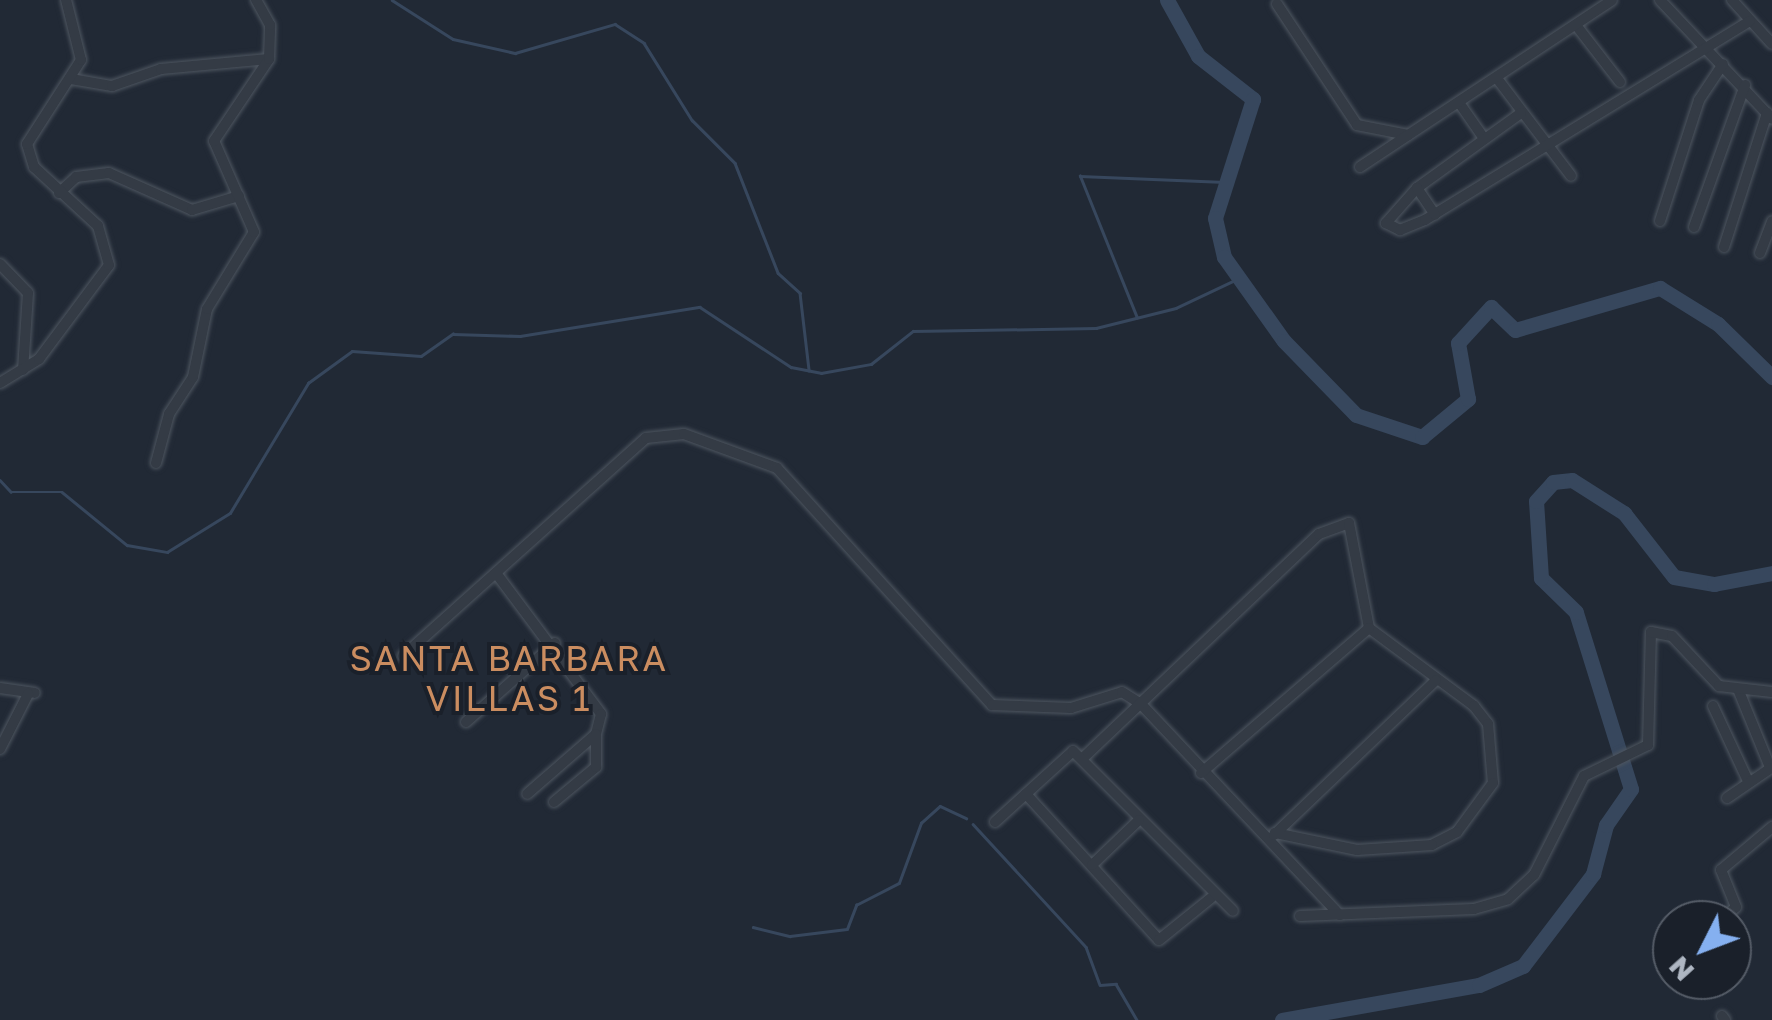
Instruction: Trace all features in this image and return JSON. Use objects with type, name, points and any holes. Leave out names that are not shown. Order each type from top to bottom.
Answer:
[{"type":"street","points":[[0,382],[23,370],[109,266],[98,226],[59,193],[27,144],[81,60],[66,0]]},
{"type":"street","points":[[156,463],[169,414],[193,376],[207,309],[254,232],[214,141],[269,58],[270,25],[256,0]]},
{"type":"street","points":[[1360,167],[1579,29],[1612,0]]},
{"type":"street","points":[[1660,0],[1745,85],[1770,116],[1724,247]]},
{"type":"street","points":[[1732,0],[1772,44]]},
{"type":"street","points":[[1278,4],[1357,125],[1409,136]]},
{"type":"street","points":[[1522,113],[1416,188],[1386,223],[1408,228],[1435,214],[1546,144],[1709,50],[1750,20]]},
{"type":"street","points":[[1579,29],[1620,82]]},
{"type":"street","points":[[71,78],[112,86],[161,69],[269,58]]},
{"type":"street","points":[[1660,222],[1699,100],[1723,64]]},
{"type":"street","points":[[1499,80],[1571,176]]},
{"type":"street","points":[[1694,227],[1745,85]]},
{"type":"street","points":[[1460,104],[1483,137]]},
{"type":"street","points":[[59,193],[76,177],[110,172],[192,210],[239,196]]},
{"type":"street","points":[[1416,188],[1435,214]]},
{"type":"street","points":[[1760,253],[1772,221]]},
{"type":"street","points":[[0,264],[28,293],[23,370]]},
{"type":"street","points":[[403,656],[646,438],[684,434],[777,468],[992,705],[1070,708],[1122,692],[1141,704],[1201,773],[1271,838],[1340,914]]},
{"type":"street","points":[[1084,757],[1320,534],[1349,523],[1369,628],[1488,724],[1493,752],[1492,783],[1457,832],[1432,845],[1357,850],[1271,838]]},
{"type":"street","points":[[496,573],[555,643],[596,702],[596,768],[554,802]]},
{"type":"street","points":[[1201,773],[1369,628]]},
{"type":"street","points":[[1300,916],[1474,909],[1508,899],[1534,875],[1584,776],[1604,764],[1641,752],[1652,731],[1644,650],[1651,632],[1672,636],[1702,675],[1738,689],[1772,692]]},
{"type":"street","points":[[466,722],[555,643]]},
{"type":"street","points":[[1271,838],[1436,680]]},
{"type":"street","points":[[0,688],[32,694],[0,749]]},
{"type":"street","points":[[1727,798],[1747,779],[1770,767],[1738,689]]},
{"type":"street","points":[[1713,706],[1747,779]]},
{"type":"street","points":[[527,794],[596,734]]},
{"type":"street","points":[[995,822],[1072,751],[1084,757],[1211,898],[1233,911]]},
{"type":"street","points":[[1026,794],[1159,940],[1211,898]]},
{"type":"street","points":[[1092,865],[1139,820]]},
{"type":"street","points":[[1733,900],[1721,870],[1772,827]]},
{"type":"waterway","points":[[392,0],[453,39],[515,53],[615,24],[644,43],[692,120],[735,163],[778,273],[800,293],[809,370]]},
{"type":"waterway","points":[[1167,0],[1198,56],[1253,99],[1215,218],[1224,257],[1284,341],[1356,415],[1422,437],[1468,399],[1458,343],[1491,307],[1515,330],[1660,288],[1718,324],[1772,377]]},
{"type":"waterway","points":[[1137,318],[1080,176],[1225,182]]},
{"type":"waterway","points":[[0,480],[11,492],[62,492],[127,545],[167,552],[230,513],[308,383],[352,351],[421,356],[453,334],[520,336],[700,307],[791,367],[821,373],[871,364],[913,331],[1096,328],[1176,308],[1237,279]]},
{"type":"waterway","points":[[1282,1020],[1479,985],[1523,966],[1593,874],[1606,825],[1631,789],[1576,612],[1541,578],[1536,501],[1553,482],[1572,480],[1624,513],[1674,577],[1714,584],[1772,573]]},
{"type":"waterway","points":[[753,927],[790,936],[847,929],[856,905],[899,883],[921,823],[940,806],[966,818]]},
{"type":"waterway","points":[[973,824],[1086,947],[1100,985],[1116,984],[1137,1020]]},
{"type":"district","name":"SANTA BARBARA VILLAS 1","points":[[509,678]]}]
